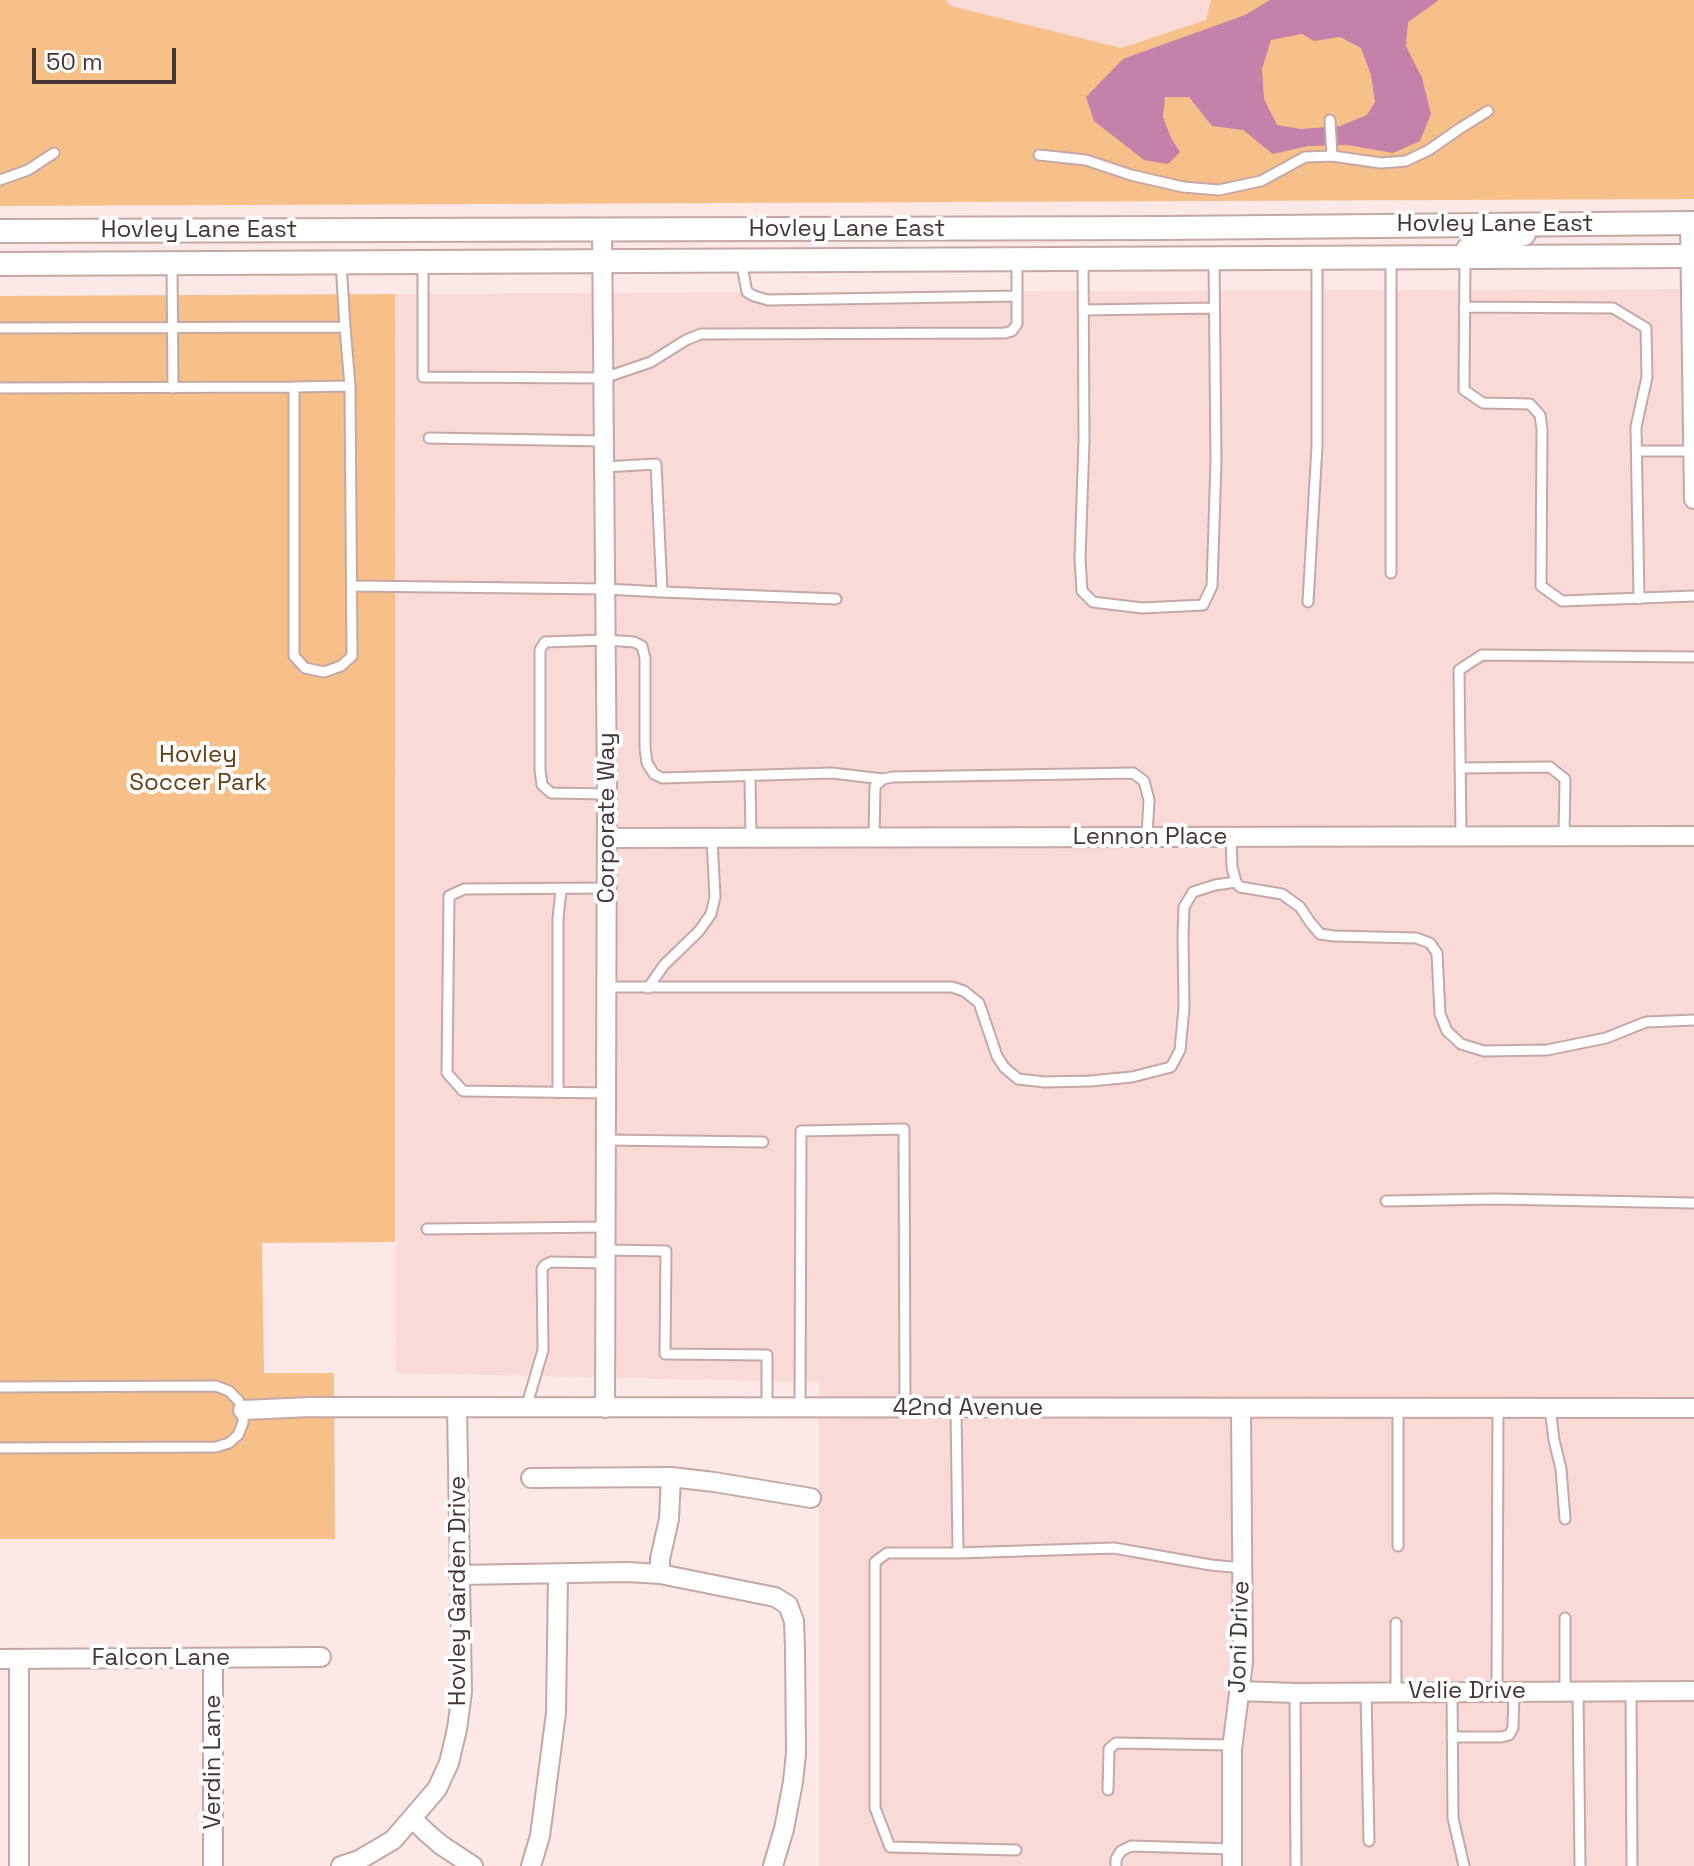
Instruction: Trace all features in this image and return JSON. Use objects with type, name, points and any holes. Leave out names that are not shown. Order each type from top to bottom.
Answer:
[{"type":"street","points":[[1465,257],[1468,249],[1487,240],[1575,223]]},
{"type":"street","name":"Hovley Lane East","points":[[0,231],[1153,228],[1692,223]]},
{"type":"street","points":[[1692,223],[1694,499]]},
{"type":"street","points":[[1017,259],[1023,248],[1033,244],[1153,228]]},
{"type":"street","name":"Corporate Way","points":[[602,229],[607,794],[605,1408]]},
{"type":"street","points":[[172,264],[191,248],[217,239],[310,230]]},
{"type":"street","name":"Hovley Lane East","points":[[0,264],[1692,256]]},
{"type":"street","name":"Lennon Place","points":[[607,838],[1694,836]]},
{"type":"street","name":"42nd Avenue","points":[[243,1410],[311,1407],[1694,1408]]},
{"type":"street","name":"Hovley Garden Drive","points":[[341,1866],[359,1860],[393,1840],[437,1789],[449,1763],[462,1692],[457,1408]]},
{"type":"street","name":"Joni Drive","points":[[1232,1858],[1232,1745],[1243,1662],[1241,1408]]},
{"type":"street","points":[[531,1478],[671,1477],[811,1498]]},
{"type":"street","points":[[660,1574],[660,1559],[669,1519],[671,1477]]},
{"type":"street","points":[[531,1866],[540,1836],[556,1713],[558,1574]]},
{"type":"street","points":[[459,1575],[660,1574],[775,1597],[788,1605],[794,1621],[796,1753],[784,1829],[773,1866]]},
{"type":"street","name":"Falcon Lane","points":[[9,1659],[321,1657]]},
{"type":"street","name":"Verdin Lane","points":[[211,1658],[213,1866]]},
{"type":"street","points":[[9,1659],[19,1866]]},
{"type":"street","name":"Velie Drive","points":[[1239,1691],[1694,1691]]},
{"type":"street","points":[[412,1818],[462,1863]]},
{"type":"lane","points":[[1039,155],[1086,160],[1183,187],[1219,190],[1261,181],[1305,157],[1332,156],[1381,163],[1406,161],[1429,150],[1488,111]]},
{"type":"lane","points":[[1330,120],[1332,156]]},
{"type":"lane","points":[[0,180],[28,170],[54,153]]},
{"type":"lane","points":[[1391,257],[1391,573]]},
{"type":"lane","points":[[1465,257],[1464,390],[1483,403],[1530,404],[1540,415],[1541,586],[1562,601],[1694,596]]},
{"type":"lane","points":[[1083,259],[1082,591],[1093,602],[1142,608],[1203,605],[1212,586],[1216,461],[1214,258]]},
{"type":"lane","points":[[1308,602],[1317,446],[1317,258]]},
{"type":"lane","points":[[423,263],[423,377],[604,378],[651,362],[701,334],[1012,331],[1017,324],[1017,259]]},
{"type":"lane","points":[[741,261],[747,292],[768,300],[1017,296]]},
{"type":"lane","points":[[294,387],[294,656],[305,668],[324,672],[341,666],[352,656],[350,386],[341,263]]},
{"type":"lane","points":[[172,264],[173,388]]},
{"type":"lane","points":[[1464,307],[1613,308],[1646,328],[1647,377],[1636,427],[1639,599]]},
{"type":"lane","points":[[1083,310],[1214,308]]},
{"type":"lane","points":[[0,328],[345,327]]},
{"type":"lane","points":[[0,388],[350,386]]},
{"type":"lane","points":[[429,438],[604,441]]},
{"type":"lane","points":[[1637,451],[1693,451]]},
{"type":"lane","points":[[604,467],[656,464],[662,592]]},
{"type":"lane","points":[[352,586],[606,589],[836,599]]},
{"type":"lane","points":[[607,794],[551,793],[542,785],[540,650],[545,642],[606,640],[634,642],[642,646],[645,658],[647,763],[654,774],[662,778],[832,773],[883,779],[1133,773],[1144,781],[1149,800],[1147,837]]},
{"type":"lane","points":[[1461,836],[1459,670],[1482,655],[1694,657]]},
{"type":"lane","points":[[1460,768],[1550,767],[1565,779],[1564,836]]},
{"type":"lane","points":[[750,776],[751,838]]},
{"type":"lane","points":[[874,837],[875,786],[883,779]]},
{"type":"lane","points":[[1231,837],[1232,867],[1240,887],[1282,894],[1300,907],[1320,934],[1416,938],[1430,943],[1437,953],[1440,1014],[1447,1031],[1461,1044],[1484,1051],[1547,1050],[1606,1038],[1646,1022],[1694,1020]]},
{"type":"lane","points":[[648,988],[664,965],[699,931],[711,914],[715,897],[712,838]]},
{"type":"lane","points":[[606,987],[952,987],[964,991],[979,1003],[997,1056],[1018,1079],[1045,1082],[1132,1077],[1171,1067],[1180,1050],[1184,1008],[1184,907],[1193,892],[1236,882]]},
{"type":"lane","points":[[606,1093],[463,1091],[447,1073],[449,896],[464,889],[607,888]]},
{"type":"lane","points":[[558,1092],[558,919],[561,889]]},
{"type":"lane","points":[[800,1408],[801,1131],[904,1129],[905,1408]]},
{"type":"lane","points":[[606,1140],[763,1142]]},
{"type":"lane","points":[[1386,1201],[1496,1199],[1694,1203]]},
{"type":"lane","points":[[427,1229],[606,1227]]},
{"type":"lane","points":[[526,1408],[543,1350],[542,1269],[551,1262],[666,1251],[665,1354],[767,1355],[767,1408]]},
{"type":"lane","points":[[0,1387],[216,1386],[229,1391],[243,1410],[243,1423],[238,1435],[229,1443],[216,1447],[0,1448]]},
{"type":"lane","points":[[956,1408],[958,1553]]},
{"type":"lane","points":[[1398,1408],[1398,1546]]},
{"type":"lane","points":[[1452,1737],[1501,1737],[1509,1735],[1513,1728],[1506,1691],[1498,1408]]},
{"type":"lane","points":[[1550,1408],[1561,1469],[1565,1519]]},
{"type":"lane","points":[[1016,1850],[890,1847],[875,1808],[875,1562],[887,1553],[1114,1548],[1242,1568]]},
{"type":"lane","points":[[1565,1618],[1572,1691],[1580,1866]]},
{"type":"lane","points":[[1396,1623],[1396,1691]]},
{"type":"lane","points":[[1366,1691],[1369,1841]]},
{"type":"lane","points":[[1452,1691],[1453,1818],[1464,1866]]},
{"type":"lane","points":[[1631,1691],[1632,1866]]},
{"type":"lane","points":[[1295,1693],[1296,1866]]},
{"type":"lane","points":[[1108,1790],[1109,1749],[1116,1743],[1232,1745]]},
{"type":"lane","points":[[1116,1866],[1121,1851],[1131,1846],[1232,1858]]},
{"type":"shaded area","points":[[945,0],[1211,0],[1206,20],[1121,48],[950,6]]},
{"type":"shaded area","points":[[1270,0],[1439,0],[1408,22],[1406,46],[1422,78],[1431,114],[1420,141],[1393,153],[1348,145],[1308,146],[1273,154],[1243,130],[1212,126],[1189,97],[1165,97],[1163,117],[1180,152],[1168,164],[1144,160],[1094,121],[1086,97],[1123,59],[1245,15]],"holes":[[[1302,34],[1314,41],[1340,37],[1361,48],[1371,75],[1375,102],[1367,115],[1340,126],[1301,129],[1277,125],[1264,99],[1262,69],[1271,40]]]},
{"type":"shaded area","points":[[1694,289],[1694,1866],[819,1866],[819,1382],[396,1373],[395,294]]},
{"type":"green space","points":[[0,0],[945,0],[951,6],[1121,48],[1206,20],[1211,0],[1694,0],[1694,199],[0,206]]},
{"type":"green space","name":"Hovley Soccer Park","points":[[395,294],[395,1242],[262,1243],[264,1373],[334,1373],[335,1539],[0,1539],[0,296]]}]
